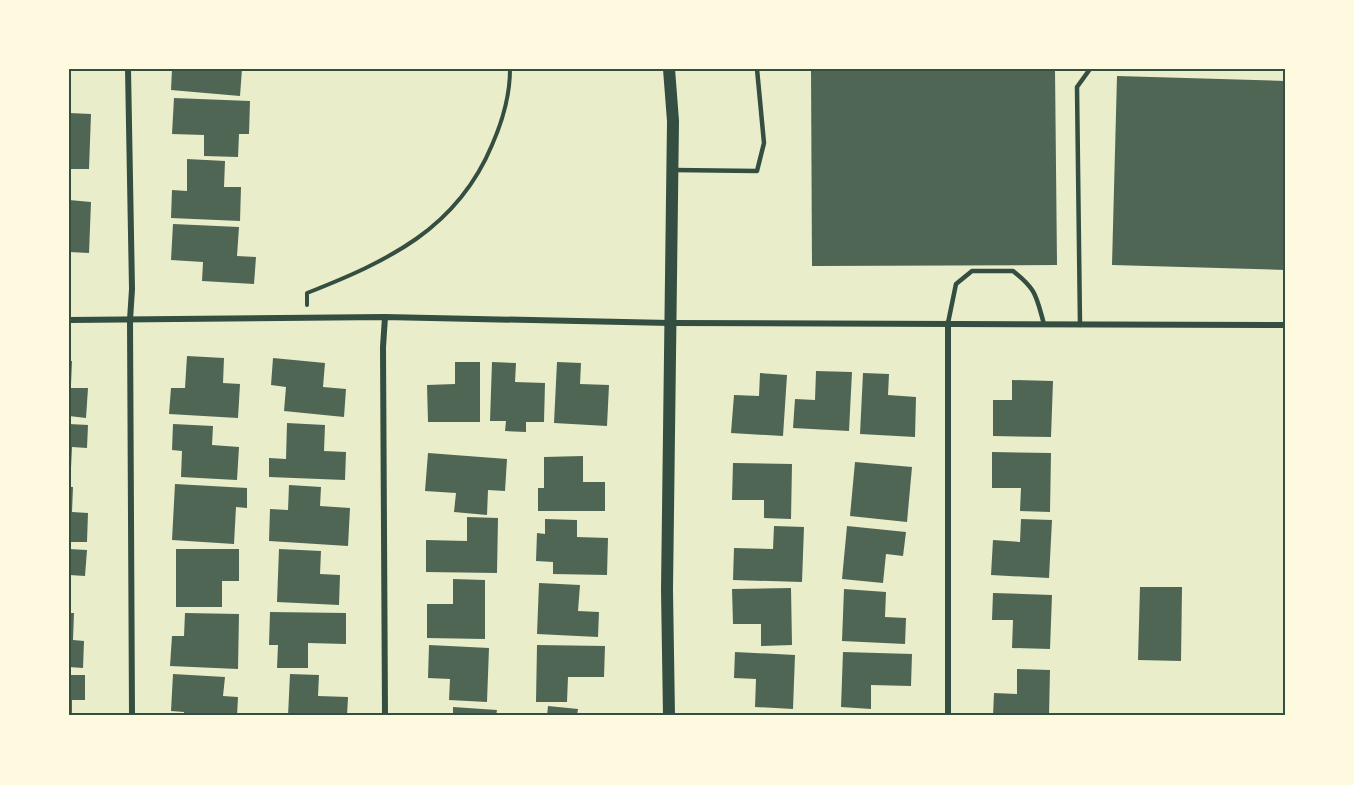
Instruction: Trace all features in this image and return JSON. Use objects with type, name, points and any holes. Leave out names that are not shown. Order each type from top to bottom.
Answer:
[{"type":"main road","points":[[669,69],[673,121],[667,590],[669,716]]},
{"type":"street","points":[[122,69],[128,69],[132,289],[130,320],[132,716]]},
{"type":"street","points":[[385,317],[383,346],[385,716]]},
{"type":"street","points":[[69,321],[385,317],[670,323],[1285,325]]},
{"type":"street","points":[[948,323],[948,716]]},
{"type":"lane","points":[[672,170],[757,171],[764,143],[757,69]]},
{"type":"lane","points":[[1080,325],[1077,87],[1090,69]]},
{"type":"lane","points":[[948,323],[956,284],[972,271],[1013,271],[1030,284],[1044,324]]},
{"type":"path","points":[[307,317],[307,293],[380,262],[416,240],[456,205],[484,163],[502,123],[510,85],[510,69]]},
{"type":"building","points":[[172,69],[242,69],[240,96],[171,90]]},
{"type":"building","points":[[811,69],[1055,69],[1057,265],[812,266]]},
{"type":"building","points":[[1117,76],[1285,81],[1285,270],[1112,265]]},
{"type":"building","points":[[174,98],[250,101],[249,134],[239,134],[238,157],[204,156],[204,135],[172,134]]},
{"type":"building","points":[[69,113],[91,114],[89,169],[69,169]]},
{"type":"building","points":[[187,159],[225,161],[224,187],[241,187],[240,221],[171,218],[172,190],[187,191]]},
{"type":"building","points":[[69,200],[91,202],[89,253],[69,252]]},
{"type":"building","points":[[173,224],[239,227],[237,256],[256,257],[254,284],[202,281],[203,262],[171,260]]},
{"type":"building","points":[[187,356],[224,358],[223,383],[240,384],[238,418],[169,414],[171,388],[185,388]]},
{"type":"building","points":[[273,358],[325,363],[323,387],[346,389],[344,417],[284,411],[286,387],[271,385]]},
{"type":"building","points":[[69,361],[72,361],[71,384],[69,384]]},
{"type":"building","points":[[455,362],[480,362],[480,422],[428,422],[427,385],[455,384]]},
{"type":"building","points":[[492,362],[516,363],[515,382],[545,383],[544,422],[526,422],[526,432],[505,431],[506,421],[490,421]]},
{"type":"building","points":[[557,362],[581,363],[580,384],[609,385],[607,426],[554,423]]},
{"type":"building","points":[[816,371],[852,372],[849,431],[793,428],[795,399],[815,400]]},
{"type":"building","points":[[760,373],[787,375],[783,436],[731,433],[734,395],[759,396]]},
{"type":"building","points":[[863,373],[889,374],[888,395],[916,397],[915,437],[860,434]]},
{"type":"building","points":[[1012,380],[1053,381],[1051,437],[993,436],[993,400],[1012,400]]},
{"type":"building","points":[[69,388],[88,388],[86,418],[69,416]]},
{"type":"building","points":[[287,423],[325,425],[324,451],[346,452],[345,480],[269,477],[269,458],[286,459]]},
{"type":"building","points":[[69,424],[88,425],[87,448],[72,447],[71,468],[69,468]]},
{"type":"building","points":[[173,424],[213,426],[212,445],[239,447],[237,480],[181,477],[182,451],[172,450]]},
{"type":"building","points":[[992,452],[1051,453],[1050,512],[1020,511],[1021,488],[992,488]]},
{"type":"building","points":[[428,453],[507,459],[505,491],[488,490],[487,515],[454,512],[456,493],[425,491]]},
{"type":"building","points":[[583,456],[583,482],[605,482],[605,511],[538,511],[538,488],[544,488],[544,457]]},
{"type":"building","points":[[855,462],[912,467],[907,522],[850,516]]},
{"type":"building","points":[[733,463],[792,464],[791,519],[764,518],[764,500],[732,500]]},
{"type":"building","points":[[175,484],[247,488],[247,508],[236,507],[234,544],[172,540]]},
{"type":"building","points":[[289,485],[321,487],[320,506],[350,508],[348,546],[269,541],[270,509],[288,510]]},
{"type":"building","points":[[69,487],[73,487],[72,512],[88,513],[87,542],[69,542]]},
{"type":"building","points":[[467,517],[498,518],[497,573],[426,572],[426,540],[467,541]]},
{"type":"building","points":[[545,519],[577,520],[577,537],[608,538],[607,575],[553,574],[553,562],[536,561],[537,533],[545,534]]},
{"type":"building","points":[[1021,519],[1052,520],[1049,578],[991,575],[993,540],[1020,542]]},
{"type":"building","points":[[774,526],[804,527],[802,582],[733,580],[734,548],[773,549]]},
{"type":"building","points":[[847,526],[906,532],[903,556],[886,554],[883,583],[842,579]]},
{"type":"building","points":[[69,549],[87,550],[85,576],[69,575]]},
{"type":"building","points":[[176,549],[239,549],[239,581],[222,581],[222,607],[176,607]]},
{"type":"building","points":[[279,549],[321,551],[320,574],[340,575],[339,605],[277,602]]},
{"type":"building","points":[[453,579],[485,580],[485,639],[427,638],[427,604],[453,604]]},
{"type":"building","points":[[539,583],[580,585],[578,611],[599,612],[598,637],[537,634]]},
{"type":"building","points":[[1140,587],[1182,587],[1181,661],[1138,660]]},
{"type":"building","points":[[791,588],[792,645],[761,646],[761,624],[733,624],[732,589]]},
{"type":"building","points":[[844,589],[886,592],[885,617],[906,618],[905,644],[842,641]]},
{"type":"building","points":[[993,593],[1052,595],[1050,649],[1012,648],[1013,620],[992,620]]},
{"type":"building","points":[[270,612],[346,613],[346,644],[308,643],[308,668],[277,668],[278,645],[269,645]]},
{"type":"building","points":[[69,613],[74,613],[73,640],[84,641],[83,668],[69,667]]},
{"type":"building","points":[[185,613],[239,614],[238,669],[170,666],[172,636],[184,636]]},
{"type":"building","points":[[429,645],[489,648],[487,702],[449,700],[450,679],[428,678]]},
{"type":"building","points":[[537,645],[605,646],[604,677],[568,677],[567,702],[536,702]]},
{"type":"building","points":[[735,652],[795,655],[793,709],[755,707],[756,679],[734,678]]},
{"type":"building","points":[[843,652],[912,654],[911,686],[871,685],[871,709],[841,707]]},
{"type":"building","points":[[1017,669],[1050,670],[1049,716],[993,716],[994,693],[1017,694]]},
{"type":"building","points":[[173,674],[225,677],[223,696],[238,697],[237,716],[184,716],[184,712],[171,711]]},
{"type":"building","points":[[290,674],[319,675],[318,696],[348,697],[347,716],[288,716]]},
{"type":"building","points":[[69,675],[85,675],[85,700],[72,700],[72,716],[69,716]]},
{"type":"building","points":[[548,706],[578,709],[577,716],[547,716]]},
{"type":"building","points":[[453,707],[497,710],[496,716],[453,716]]}]
